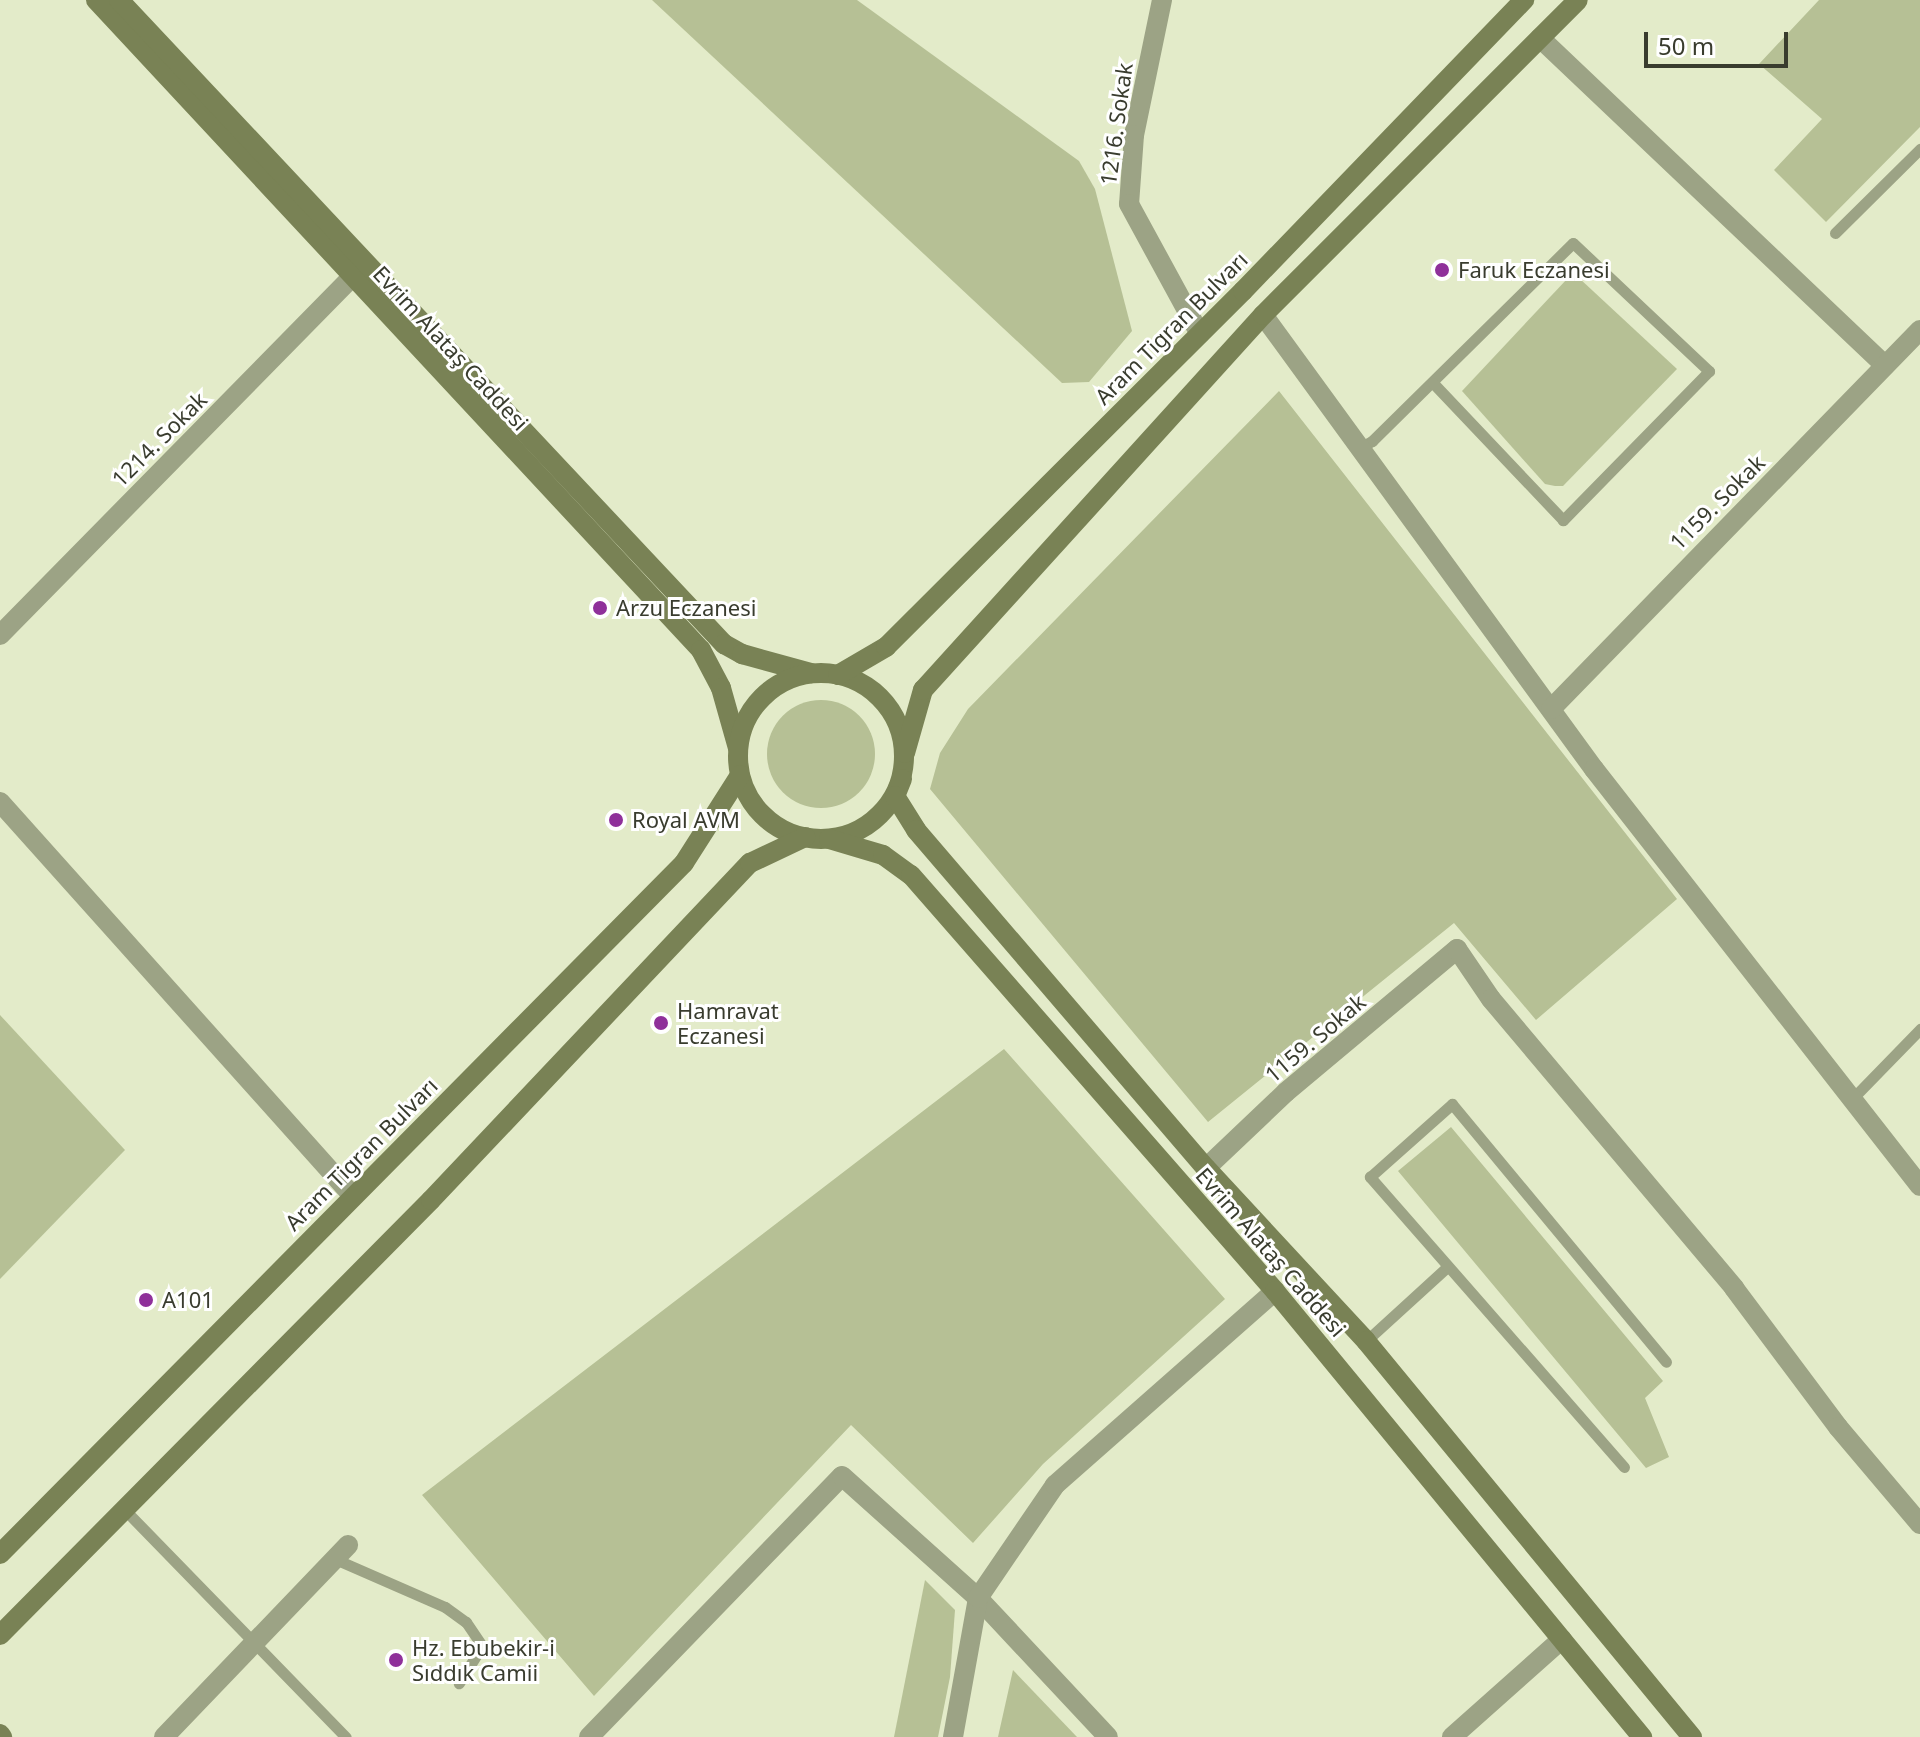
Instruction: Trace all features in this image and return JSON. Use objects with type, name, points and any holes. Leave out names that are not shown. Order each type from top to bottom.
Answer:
[{"type":"main road","name":"Evrim Alataş Caddesi","points":[[96,0],[701,650],[721,688],[738,748]]},
{"type":"main road","name":"Evrim Alataş Caddesi","points":[[119,0],[724,644],[742,654],[811,673]]},
{"type":"main road","name":"Aram Tigran Bulvarı","points":[[838,675],[886,647],[1200,334],[1524,0]]},
{"type":"main road","points":[[1578,0],[1263,315],[923,690],[905,753],[902,779],[895,796],[916,830],[1206,1168],[1366,1341],[1692,1737]]},
{"type":"main road","points":[[902,779],[875,820],[829,839],[805,837],[763,816],[740,775],[738,748],[746,721],[762,698],[784,681],[811,673],[838,675],[864,684],[885,702],[899,726],[905,753]]},
{"type":"main road","name":"Aram Tigran Bulvarı","points":[[0,1554],[155,1403],[352,1195],[684,863],[740,775]]},
{"type":"main road","points":[[0,1635],[431,1200],[750,863],[805,837]]},
{"type":"main road","name":"Evrim Alataş Caddesi","points":[[829,839],[883,855],[911,875],[1275,1291],[1642,1737]]},
{"type":"street","name":"1216. Sokak","points":[[1162,0],[1134,135],[1129,204],[1200,334]]},
{"type":"street","points":[[1540,38],[1885,365]]},
{"type":"street","name":"1214. Sokak","points":[[0,635],[352,277]]},
{"type":"street","points":[[1263,315],[1551,709],[1920,1186]]},
{"type":"street","name":"1159. Sokak","points":[[1551,709],[1920,330]]},
{"type":"street","points":[[0,802],[352,1195]]},
{"type":"street","name":"1159. Sokak","points":[[1206,1168],[1286,1092],[1457,949],[1491,999],[1734,1288],[1838,1427],[1920,1524]]},
{"type":"street","points":[[953,1737],[978,1598],[1055,1485],[1275,1291]]},
{"type":"street","points":[[589,1737],[842,1476],[978,1598],[1108,1737]]},
{"type":"street","points":[[164,1737],[242,1661],[255,1641],[342,1552]]},
{"type":"street","points":[[1452,1737],[1562,1639]]},
{"type":"lane","points":[[1835,233],[1920,149]]},
{"type":"lane","points":[[1359,448],[1433,383],[1573,243],[1709,371],[1563,520],[1433,383]]},
{"type":"lane","points":[[1852,1099],[1920,1029]]},
{"type":"lane","points":[[1624,1467],[1370,1177],[1452,1104],[1666,1362]]},
{"type":"lane","points":[[1366,1341],[1447,1267]]},
{"type":"lane","points":[[124,1509],[346,1737]]},
{"type":"lane","points":[[342,1552],[445,1607],[466,1622],[482,1646],[459,1683]]},
{"type":"green space","points":[[652,0],[857,0],[1079,161],[1095,189],[1132,331],[1089,382],[1062,383]]},
{"type":"green space","points":[[1819,0],[1920,0],[1920,127],[1826,222],[1774,170],[1822,119],[1759,64]]},
{"type":"green space","points":[[1579,278],[1677,369],[1563,486],[1555,486],[1545,484],[1462,391],[1567,279]]},
{"type":"green space","points":[[1279,391],[1677,899],[1536,1020],[1454,923],[1208,1122],[930,789],[940,753],[968,709]]},
{"type":"green space","points":[[821,700],[851,709],[859,716],[866,724],[875,754],[866,784],[859,792],[851,799],[821,808],[791,799],[783,792],[776,784],[767,754],[776,724],[783,716],[791,709]]},
{"type":"green space","points":[[0,1015],[125,1150],[0,1279]]},
{"type":"green space","points":[[1004,1049],[1225,1299],[1043,1464],[973,1543],[851,1425],[594,1696],[422,1495]]},
{"type":"green space","points":[[1451,1127],[1663,1381],[1645,1398],[1669,1457],[1646,1468],[1398,1171]]},
{"type":"green space","points":[[925,1580],[955,1610],[950,1677],[938,1737],[894,1737]]},
{"type":"green space","points":[[1013,1670],[1077,1737],[998,1737]]},
{"type":"place","name":"Faruk Eczanesi","points":[[1442,270]]},
{"type":"place","name":"Arzu Eczanesi","points":[[600,608]]},
{"type":"place","name":"Royal AVM","points":[[616,820]]},
{"type":"place","name":"Hamravat Eczanesi","points":[[661,1023]]},
{"type":"place","name":"A101","points":[[146,1300]]},
{"type":"place","name":"Hz. Ebubekir-i Sıddık Camii","points":[[396,1660]]}]
